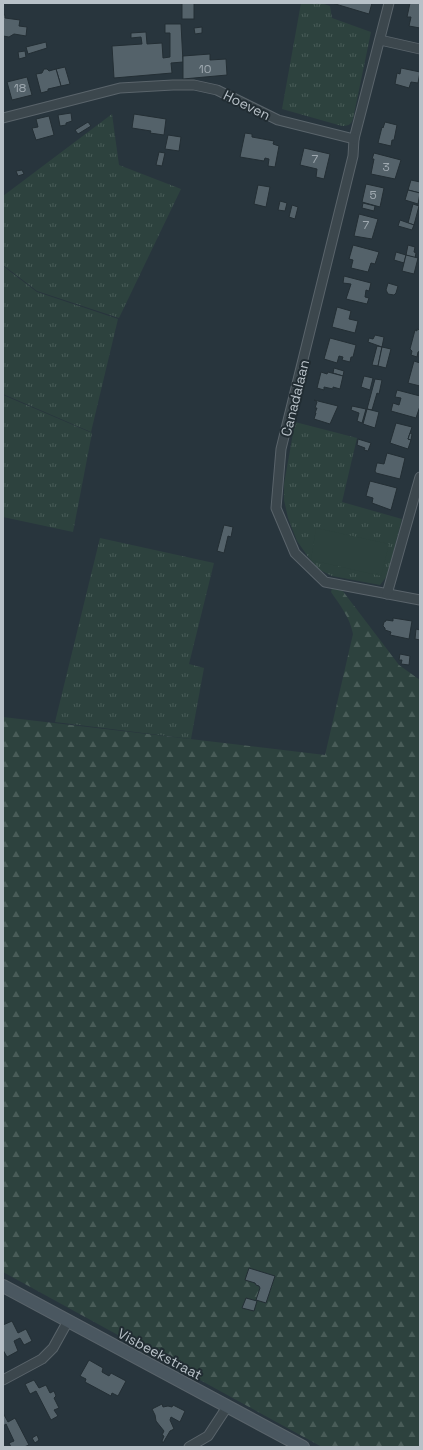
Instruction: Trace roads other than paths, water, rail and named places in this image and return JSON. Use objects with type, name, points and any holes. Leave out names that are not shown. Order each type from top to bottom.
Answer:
[{"type":"street","points":[[354,139],[389,3]]},
{"type":"street","points":[[380,40],[420,49]]},
{"type":"street","name":"Hoeven","points":[[3,118],[120,88],[194,85],[217,90],[278,120],[354,139]]},
{"type":"street","name":"Canadalaan","points":[[354,139],[353,156],[281,450],[276,508],[295,553],[325,582],[420,600]]},
{"type":"street","points":[[387,594],[420,477]]},
{"type":"street","name":"Visbeekstraat","points":[[3,1286],[303,1447]]},
{"type":"street","points":[[3,1380],[42,1359],[53,1348],[68,1321]]},
{"type":"street","points":[[189,1447],[208,1436],[227,1407]]}]
